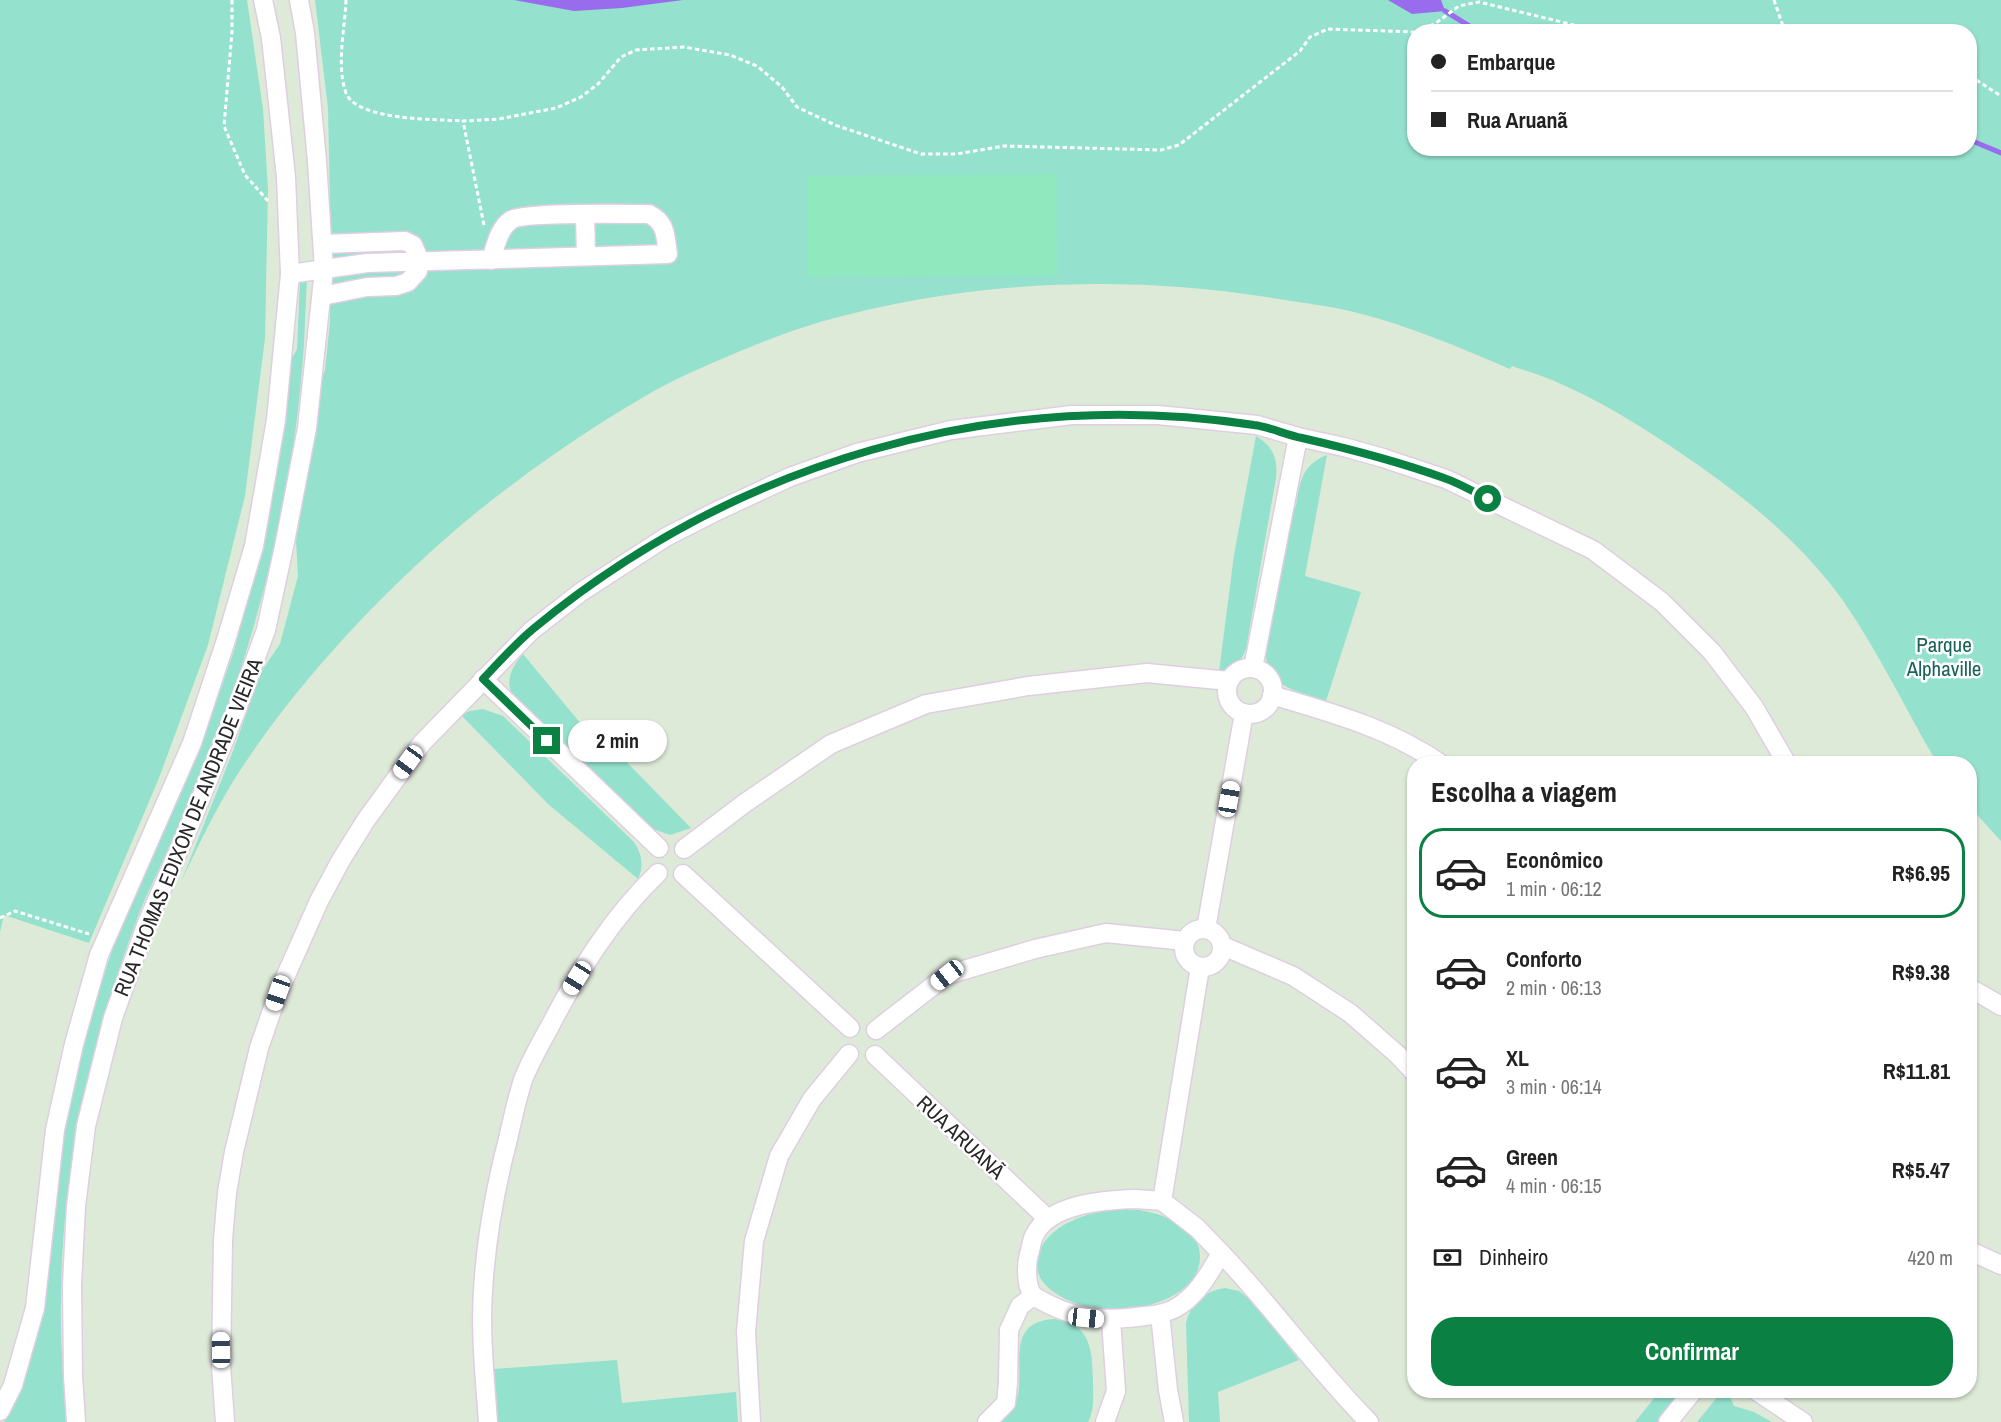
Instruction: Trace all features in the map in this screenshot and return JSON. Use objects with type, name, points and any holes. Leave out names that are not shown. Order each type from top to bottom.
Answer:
[{"type":"street","name":"RUA THOMAS EDIXON DE ANDRADE VIEIRA","points":[[0,1411],[13,1385],[35,1308],[55,1130],[74,1044],[99,955],[192,743],[254,546],[276,420],[290,274],[286,177],[271,38],[263,0]]},
{"type":"street","name":"RUA THOMAS EDIXON DE ANDRADE VIEIRA","points":[[76,1422],[72,1285],[76,1206],[86,1126],[113,1018],[147,922],[229,730],[266,630],[307,428],[324,270],[309,80],[299,0]]},
{"type":"street","points":[[290,274],[367,263],[491,260],[668,254],[663,224],[658,218],[649,214],[585,215],[513,218],[504,226],[491,260]]},
{"type":"street","points":[[585,215],[586,256]]},
{"type":"street","points":[[322,296],[367,287],[396,286],[408,282],[418,271],[420,261],[413,245],[405,240],[323,244]]},
{"type":"street","points":[[225,1422],[221,1366],[223,1240],[227,1193],[239,1130],[263,1037],[278,993],[318,901],[340,860],[422,743],[531,631],[580,592],[666,537],[790,477],[857,453],[951,430],[1072,415],[1158,415],[1257,425],[1344,447],[1446,479],[1593,550],[1662,602],[1712,652],[1754,707],[1782,756]]},
{"type":"street","points":[[1253,668],[1298,437]]},
{"type":"street","points":[[1253,668],[1261,671],[1269,679],[1272,694],[1268,704],[1253,714],[1236,709],[1230,702],[1227,690],[1229,681],[1239,671],[1253,668]]},
{"type":"street","points":[[684,849],[745,803],[831,744],[926,704],[1028,686],[1147,673],[1229,681]]},
{"type":"street","points":[[483,679],[659,848]]},
{"type":"street","points":[[1272,694],[1362,722],[1427,756]]},
{"type":"street","points":[[1206,929],[1244,713]]},
{"type":"street","points":[[672,844],[684,849],[688,862],[683,874],[670,879],[658,873],[653,861],[659,848],[672,844]]},
{"type":"street","points":[[488,1422],[483,1358],[483,1293],[488,1231],[501,1165],[524,1078],[564,998],[589,958],[613,924],[658,873]]},
{"type":"street","points":[[683,874],[850,1029]]},
{"type":"street","points":[[1206,929],[1217,934],[1223,946],[1217,962],[1209,967],[1200,967],[1192,964],[1186,957],[1185,941],[1192,932],[1206,929]]},
{"type":"street","points":[[876,1030],[947,975],[1024,952],[1106,933],[1185,941]]},
{"type":"street","points":[[1223,946],[1293,976],[1350,1013],[1407,1065]]},
{"type":"street","points":[[1162,1200],[1200,967]]},
{"type":"street","points":[[1977,993],[2001,1006]]},
{"type":"street","points":[[863,1024],[876,1030],[880,1044],[875,1055],[860,1060],[849,1054],[844,1040],[850,1029],[863,1024]]},
{"type":"street","points":[[751,1422],[746,1332],[754,1241],[780,1156],[812,1099],[849,1054]]},
{"type":"street","name":"RUA ARUANÃ","points":[[875,1055],[1048,1219]]},
{"type":"street","points":[[1221,1253],[1202,1285],[1179,1306],[1160,1314],[1111,1320],[1086,1318],[1062,1311],[1033,1296],[1029,1287],[1027,1263],[1034,1236],[1048,1219],[1077,1205],[1108,1200],[1162,1200],[1197,1228],[1221,1253],[1268,1304],[1337,1390],[1369,1422]]},
{"type":"street","points":[[1977,1254],[2001,1265]]},
{"type":"street","points":[[987,1422],[1005,1403],[1008,1383],[1009,1330],[1020,1306],[1033,1296]]},
{"type":"street","points":[[1160,1314],[1168,1390],[1174,1422]]},
{"type":"street","points":[[1105,1422],[1116,1391],[1111,1320]]},
{"type":"street","points":[[1668,1422],[1688,1398]]},
{"type":"street","points":[[1767,1398],[1803,1422]]},
{"type":"path","points":[[232,0],[225,126],[245,175],[268,201]]},
{"type":"path","points":[[346,0],[342,76],[346,95],[361,108],[382,115],[463,121],[499,118],[556,108],[580,97],[598,84],[621,57],[636,50],[684,47],[730,55],[757,66],[782,87],[797,107],[835,125],[921,154],[956,154],[1004,146],[1161,150],[1179,145],[1300,51],[1311,38],[1328,29],[1407,32]]},
{"type":"path","points":[[1774,0],[1782,24]]},
{"type":"path","points":[[1434,24],[1459,6],[1479,2],[1570,24]]},
{"type":"path","points":[[1977,81],[2001,96]]},
{"type":"path","points":[[463,121],[484,225]]},
{"type":"path","points":[[0,918],[15,911],[89,934]]},
{"type":"green space","points":[[0,0],[247,0],[263,109],[268,190],[265,338],[245,496],[208,645],[159,778],[89,943],[4,915],[0,932]]},
{"type":"green space","name":"Parque Alphaville","points":[[315,0],[2001,0],[2001,841],[1977,815],[1977,756],[1933,756],[1857,621],[1825,577],[1759,511],[1684,455],[1623,416],[1587,396],[1550,380],[1512,366],[1510,369],[1413,330],[1354,312],[1232,292],[1173,286],[1054,285],[995,289],[936,297],[820,322],[783,334],[673,381],[563,448],[522,477],[445,539],[386,594],[330,654],[278,717],[232,783],[181,882],[233,751],[261,672],[280,644],[298,576],[296,541],[318,388],[325,370],[330,322],[328,108]]},
{"type":"green space","points":[[1057,174],[1058,275],[808,277],[807,176]]},
{"type":"green space","points":[[300,281],[307,281],[298,410],[285,493],[268,574],[246,653],[215,743],[140,911],[123,958],[83,1101],[67,1199],[63,1249],[61,1329],[67,1422],[4,1422],[11,1409],[41,1319],[48,1278],[60,1159],[72,1092],[96,1000],[114,944],[197,755],[234,651],[265,531],[288,365],[297,349]]},
{"type":"green space","points":[[1256,436],[1267,444],[1273,454],[1276,478],[1246,649],[1236,664],[1219,672],[1234,555]]},
{"type":"green space","points":[[1327,455],[1305,576],[1361,592],[1326,701],[1296,691],[1279,682],[1272,675],[1266,655],[1291,507],[1296,507],[1303,476],[1307,469]]},
{"type":"green space","points":[[523,654],[601,748],[608,743],[691,828],[670,835],[650,828],[512,695],[509,683],[511,673]]},
{"type":"green space","points":[[483,709],[503,716],[634,842],[641,860],[638,879],[548,804],[461,715]]},
{"type":"green space","points":[[1122,1209],[1146,1211],[1170,1219],[1191,1234],[1200,1256],[1198,1270],[1190,1282],[1179,1292],[1151,1305],[1120,1310],[1081,1305],[1055,1293],[1045,1284],[1038,1273],[1037,1260],[1048,1237],[1077,1218]]},
{"type":"green space","points":[[1225,1288],[1239,1291],[1253,1302],[1299,1360],[1218,1392],[1220,1422],[1189,1422],[1186,1323],[1191,1310],[1200,1299],[1211,1292]]},
{"type":"green space","points":[[1054,1319],[1076,1326],[1082,1332],[1090,1348],[1093,1369],[1093,1402],[1088,1422],[1001,1422],[1012,1409],[1017,1398],[1020,1346],[1023,1336],[1029,1328],[1039,1322]]},
{"type":"green space","points":[[617,1360],[622,1403],[736,1392],[738,1422],[496,1422],[493,1369]]},
{"type":"green space","points":[[1654,1398],[1677,1398],[1659,1422],[1635,1422]]},
{"type":"green space","points":[[1716,1398],[1730,1398],[1734,1406],[1754,1412],[1772,1422],[1697,1422]]},
{"type":"shaded area","points":[[514,0],[683,0],[622,8],[574,11]]},
{"type":"shaded area","points":[[1388,0],[1441,0],[1445,11],[1412,14]]},
{"type":"waterway","points":[[1445,11],[1466,24]]},
{"type":"waterway","points":[[1977,143],[2001,153]]},
{"type":"route","points":[[547,741],[483,679],[531,631],[580,592],[666,537],[790,477],[857,453],[951,430],[1006,422],[1072,415],[1158,415],[1257,425],[1344,447],[1446,479],[1488,499]]}]
